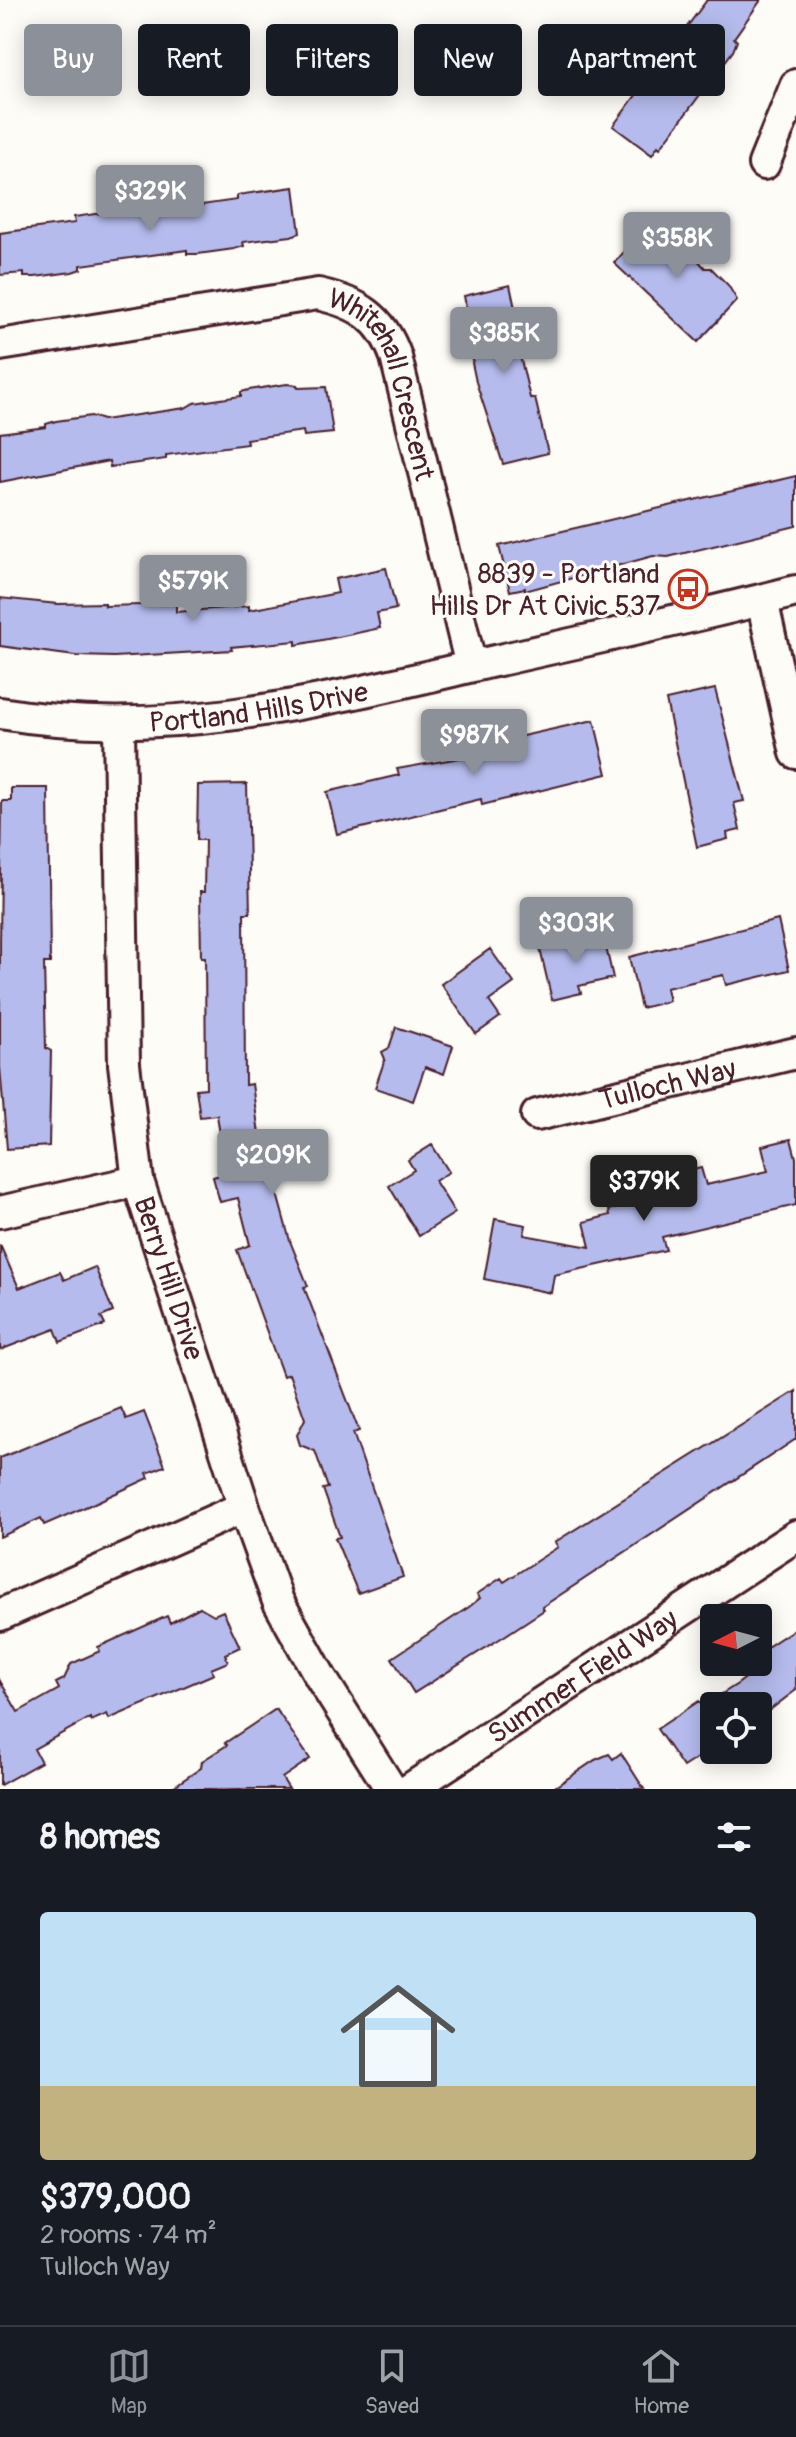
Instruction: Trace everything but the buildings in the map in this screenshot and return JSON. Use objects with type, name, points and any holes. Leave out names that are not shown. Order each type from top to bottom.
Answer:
[{"type":"street","points":[[764,164],[796,85]]},
{"type":"street","name":"Whitehall Crescent","points":[[0,345],[318,294],[345,300],[373,315],[389,336],[396,357],[471,666]]},
{"type":"street","name":"Portland Hills Drive","points":[[0,713],[119,726],[239,715],[471,666],[796,591]]},
{"type":"street","points":[[762,600],[796,753]]},
{"type":"street","name":"Berry Hill Drive","points":[[119,726],[124,1064],[138,1181],[244,1507],[278,1601],[321,1678],[391,1789]]},
{"type":"street","name":"Tulloch Way","points":[[537,1115],[796,1053]]},
{"type":"street","points":[[0,1212],[138,1181]]},
{"type":"street","points":[[0,1615],[244,1507]]},
{"type":"street","name":"Summer Field Way","points":[[410,1789],[796,1536]]},
{"type":"place","name":"8839 - Portland Hills Dr At Civic 537","points":[[688,589]]}]
